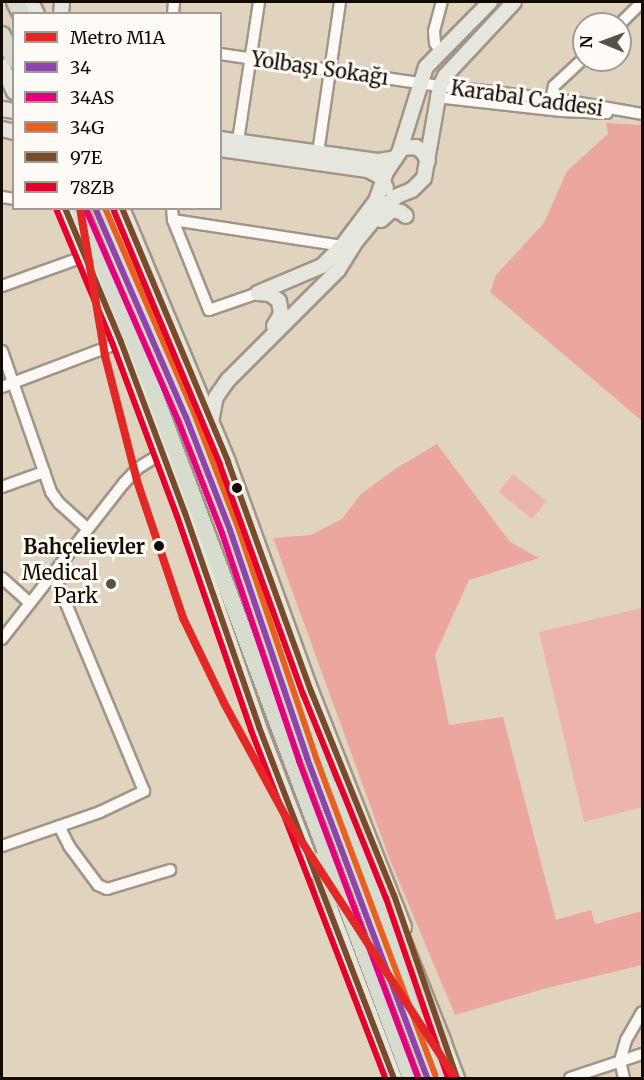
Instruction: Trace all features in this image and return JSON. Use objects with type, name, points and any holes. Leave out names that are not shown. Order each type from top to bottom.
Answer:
[{"type":"highway","points":[[2,35],[12,56]]},
{"type":"highway","points":[[80,210],[143,364],[411,1078]]},
{"type":"highway","points":[[109,210],[191,407],[237,525],[322,769],[438,1078]]},
{"type":"highway","points":[[253,660],[261,702],[330,904]]},
{"type":"highway","points":[[322,769],[350,810],[442,1043]]},
{"type":"main road","points":[[258,293],[322,266],[342,246],[376,201],[384,185],[386,172],[398,153],[426,67],[490,2]]},
{"type":"main road","points":[[254,351],[338,270],[357,240],[397,196],[412,190],[424,178],[438,92],[445,76],[514,2]]},
{"type":"main road","points":[[2,66],[12,88]]},
{"type":"main road","points":[[222,139],[379,161],[416,147],[423,152],[428,161]]},
{"type":"main road","points":[[222,149],[363,169],[381,177],[387,191],[397,196]]},
{"type":"main road","points":[[66,210],[121,342],[259,727],[330,904],[394,1078]]},
{"type":"main road","points":[[123,210],[211,422],[311,691],[394,895],[442,1043],[456,1078]]},
{"type":"main road","points":[[357,240],[367,235],[392,210],[406,216]]},
{"type":"main road","points":[[211,422],[216,397],[278,320],[282,310],[276,297],[258,293]]},
{"type":"street","points":[[238,141],[259,2]]},
{"type":"street","points":[[318,153],[340,2]]},
{"type":"street","points":[[440,51],[435,43],[434,31],[442,2]]},
{"type":"street","points":[[642,2],[632,13],[642,18]]},
{"type":"street","name":"Yolbaşı Sokağı","points":[[222,54],[420,83]]},
{"type":"street","points":[[551,99],[554,86],[572,69]]},
{"type":"street","name":"Karabal Caddesi","points":[[420,83],[438,92],[561,111],[638,114]]},
{"type":"street","name":"Karabal Caddesi","points":[[438,92],[551,99],[638,114]]},
{"type":"street","points":[[173,214],[342,246]]},
{"type":"street","points":[[173,214],[209,310],[258,293]]},
{"type":"street","points":[[2,286],[86,256]]},
{"type":"street","points":[[2,387],[121,342]]},
{"type":"street","points":[[2,351],[51,492],[59,503],[87,528]]},
{"type":"street","points":[[2,639],[87,528],[138,468],[162,453]]},
{"type":"street","points":[[2,487],[44,472]]},
{"type":"street","points":[[2,846],[100,812],[144,792],[53,572]]},
{"type":"street","points":[[2,578],[29,602]]},
{"type":"street","points":[[60,826],[69,846],[99,885],[107,889],[170,870]]},
{"type":"street","points":[[624,1078],[620,1061],[626,1040],[642,1012]]},
{"type":"street","points":[[570,1078],[642,1054]]},
{"type":"shaded area","points":[[606,123],[642,125],[642,421],[490,292],[496,275],[544,223],[567,171],[608,134]]},
{"type":"shaded area","points":[[437,444],[510,542],[539,558],[469,580],[435,655],[449,725],[503,717],[556,920],[591,910],[595,924],[642,911],[642,965],[547,988],[455,1015],[390,860],[273,538],[311,535],[342,519],[361,494],[398,467]]},
{"type":"shaded area","points":[[513,474],[546,501],[532,519],[499,492]]},
{"type":"shaded area","points":[[642,608],[642,807],[584,822],[539,632]]},
{"type":"metro line","name":"M1A","points":[[80,210],[105,356],[137,481],[183,618],[224,703],[287,819],[455,1078]]},
{"type":"transit line","name":"97E","points":[[66,210],[121,342],[185,513],[259,727],[394,1078]]},
{"type":"transit line","name":"34","points":[[96,210],[186,417],[230,530],[307,758],[427,1078]]},
{"type":"transit line","name":"34G","points":[[106,210],[194,413],[238,527],[315,755],[435,1075]]},
{"type":"transit line","name":"97E","points":[[123,210],[228,462],[311,691],[394,895],[457,1078]]},
{"type":"transit line","name":"78ZB","points":[[57,211],[113,345],[177,516],[251,730],[385,1078]]},
{"type":"transit line","name":"78ZB","points":[[114,211],[220,465],[303,694],[386,898],[448,1078]]},
{"type":"transit line","name":"34AS","points":[[87,212],[178,420],[222,533],[299,761],[418,1078]]},
{"type":"place","name":"Bahçelievler","points":[[159,546]]},
{"type":"place","name":"Medical Park","points":[[111,584]]}]
